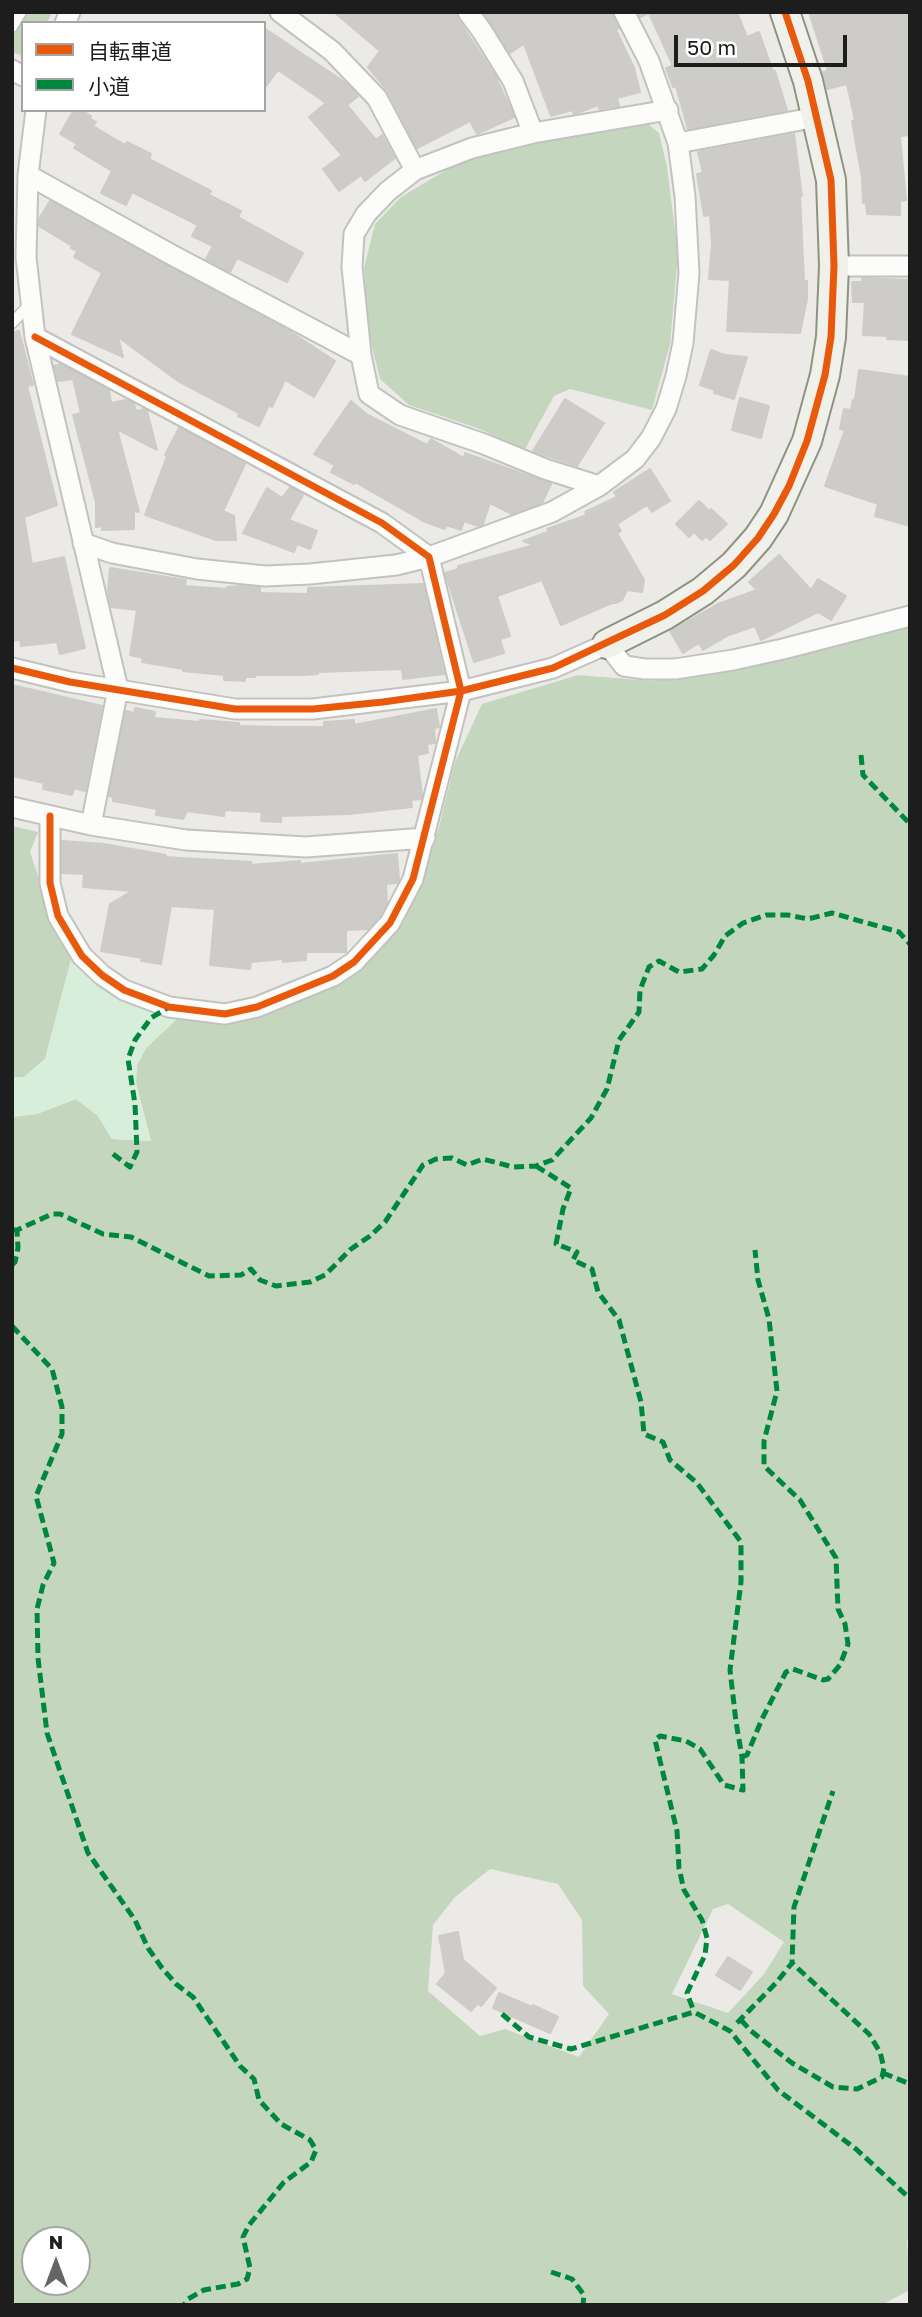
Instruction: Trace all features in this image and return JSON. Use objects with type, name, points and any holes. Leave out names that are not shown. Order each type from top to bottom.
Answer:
[{"type":"street","points":[[280,12],[332,51],[377,98],[415,170]]},
{"type":"street","points":[[468,12],[513,81],[533,134]]},
{"type":"street","points":[[83,543],[112,553],[197,569],[265,576],[396,565],[429,557],[552,512],[599,486],[635,460],[651,438],[666,409],[683,343],[689,273],[685,196],[678,143],[649,61],[624,12]]},
{"type":"street","points":[[12,668],[70,682],[235,709],[313,709],[461,691],[553,668],[665,615],[704,591],[750,547],[774,514],[807,441],[825,375],[831,337],[834,266],[831,180],[799,47],[785,12]]},
{"type":"street","points":[[599,486],[545,470],[484,444],[400,415],[369,394],[361,355],[352,267],[354,234],[366,214],[387,191],[415,170],[472,148],[533,134],[668,110]]},
{"type":"street","points":[[36,112],[19,256],[32,302],[35,337],[118,690],[92,825]]},
{"type":"street","points":[[678,143],[817,117]]},
{"type":"street","points":[[28,175],[361,355]]},
{"type":"street","points":[[834,266],[910,265]]},
{"type":"street","points":[[35,337],[382,523],[429,557],[461,691],[425,838],[413,879],[400,907],[376,941],[354,962],[307,989],[257,1007],[225,1014],[170,1007],[124,990],[102,975],[82,956],[58,916],[50,883],[50,816]]},
{"type":"street","points":[[607,644],[624,666],[645,670],[675,669],[758,654],[910,616]]},
{"type":"street","points":[[12,807],[92,825],[186,840],[306,847],[425,838]]},
{"type":"lane","points":[[12,27],[21,12]]},
{"type":"lane","points":[[12,323],[32,302]]},
{"type":"green space","points":[[12,12],[52,12],[48,21],[21,21],[21,55],[12,52]]},
{"type":"green space","points":[[647,123],[659,133],[667,167],[678,254],[670,344],[652,410],[570,389],[554,396],[525,449],[477,428],[409,405],[380,379],[370,339],[364,268],[375,224],[401,197],[458,163],[514,147]]},
{"type":"green space","points":[[910,623],[910,2235],[907,2241],[910,2290],[881,2305],[15,2305],[12,2301],[12,1117],[37,1114],[76,1099],[98,1116],[112,1139],[151,1141],[136,1083],[137,1065],[146,1048],[179,1017],[270,1012],[317,993],[342,979],[417,886],[439,827],[455,762],[482,704],[578,675],[652,681],[785,658]],"holes":[[[490,1869],[558,1884],[582,1920],[583,1986],[609,2014],[579,2057],[505,2029],[480,2036],[428,1991],[433,1925],[455,1897]],[[728,1904],[784,1942],[764,1974],[728,2013],[672,1994],[713,1909]]]},
{"type":"green space","points":[[12,826],[38,832],[30,852],[52,918],[72,956],[45,1059],[24,1077],[12,1077]]},
{"type":"green space","points":[[72,956],[179,1017],[146,1048],[137,1065],[136,1083],[151,1141],[112,1139],[98,1116],[76,1099],[37,1114],[12,1117],[12,1077],[24,1077],[45,1059]]},
{"type":"building","points":[[334,12],[456,12],[495,75],[514,117],[477,134],[470,121],[417,148],[388,92],[368,67],[380,51]]},
{"type":"building","points":[[483,12],[612,12],[619,28],[616,30],[634,68],[640,92],[617,98],[619,106],[599,109],[598,105],[574,114],[572,110],[551,116],[524,44],[510,53]]},
{"type":"building","points":[[638,12],[737,12],[747,37],[759,32],[787,110],[688,129],[676,86],[673,87],[666,68],[673,66],[649,13],[640,17]]},
{"type":"building","points":[[809,12],[910,12],[910,135],[900,136],[906,200],[900,201],[900,215],[867,214],[866,203],[863,203],[862,178],[852,121],[855,120],[847,84],[827,89],[823,72],[828,71]]},
{"type":"building","points":[[266,29],[346,83],[358,96],[347,105],[376,140],[382,135],[395,158],[365,181],[361,175],[339,191],[323,169],[342,155],[309,117],[326,103],[278,70],[266,86]]},
{"type":"building","points":[[73,112],[84,112],[96,122],[93,126],[125,145],[127,142],[151,154],[149,159],[211,191],[209,195],[241,211],[238,217],[303,253],[287,282],[237,258],[230,272],[206,259],[213,246],[192,236],[198,225],[132,192],[126,205],[101,193],[112,171],[74,148],[77,144],[60,134]]},
{"type":"building","points":[[794,134],[802,196],[804,281],[807,281],[807,299],[800,333],[727,331],[730,280],[709,279],[712,244],[710,215],[704,216],[697,174],[703,173],[698,152]]},
{"type":"building","points":[[50,201],[291,332],[335,361],[314,397],[285,380],[259,426],[178,381],[118,337],[123,357],[72,334],[102,273],[74,257],[77,251],[71,248],[72,246],[39,226],[39,219]]},
{"type":"building","points":[[862,278],[910,280],[910,340],[863,335],[865,302],[853,302],[852,282],[862,282]]},
{"type":"building","points":[[19,331],[33,385],[27,386],[57,505],[24,517],[32,564],[64,557],[85,648],[60,654],[57,642],[21,646],[20,640],[12,641],[12,332]]},
{"type":"building","points":[[711,350],[725,355],[747,357],[734,399],[700,385]]},
{"type":"building","points":[[60,364],[109,390],[111,403],[126,400],[134,404],[136,411],[147,411],[157,450],[117,429],[139,512],[134,511],[134,529],[102,530],[102,526],[96,527],[96,502],[73,415],[81,413],[73,379],[58,381],[54,366]]},
{"type":"building","points":[[859,370],[910,377],[910,526],[875,516],[878,504],[825,486],[845,430],[840,429],[844,409],[851,410],[855,400]]},
{"type":"building","points":[[740,398],[769,406],[761,438],[732,430]]},
{"type":"building","points":[[565,399],[604,423],[577,466],[533,451]]},
{"type":"building","points":[[351,401],[366,414],[427,445],[431,439],[464,458],[465,453],[551,484],[542,503],[512,514],[490,503],[483,524],[478,526],[464,521],[461,530],[446,525],[445,529],[423,521],[355,482],[354,484],[331,472],[335,465],[314,454]]},
{"type":"building","points":[[179,428],[245,464],[223,511],[234,516],[236,540],[216,540],[145,515],[167,456],[165,455]]},
{"type":"building","points":[[650,469],[670,501],[652,512],[647,505],[617,524],[621,531],[617,533],[644,580],[642,592],[627,590],[622,600],[561,625],[542,580],[497,596],[510,636],[500,639],[504,653],[474,662],[445,573],[458,569],[458,566],[534,545],[523,541],[587,515],[585,512],[617,497],[614,492]]},
{"type":"building","points":[[290,487],[303,495],[289,520],[317,531],[310,549],[297,544],[294,552],[243,533],[267,488],[282,498]]},
{"type":"building","points":[[699,501],[727,524],[710,540],[706,536],[702,540],[694,532],[689,537],[676,524]]},
{"type":"building","points":[[779,555],[811,590],[818,579],[846,596],[831,620],[818,612],[761,640],[755,626],[729,635],[703,650],[699,643],[683,653],[670,631],[718,604],[757,590],[749,582]]},
{"type":"building","points":[[110,568],[186,580],[185,586],[227,589],[241,586],[260,588],[260,593],[308,594],[308,588],[423,584],[444,674],[403,679],[402,669],[255,675],[245,677],[245,681],[224,680],[224,675],[183,671],[142,662],[143,658],[130,655],[137,610],[111,607],[108,591]]},
{"type":"building","points":[[12,685],[102,706],[85,791],[74,788],[72,795],[43,789],[44,783],[12,776]]},
{"type":"building","points":[[135,708],[155,712],[154,718],[281,727],[324,727],[324,722],[354,720],[354,725],[436,709],[439,727],[434,728],[435,743],[427,744],[428,753],[417,755],[422,795],[421,799],[411,800],[412,807],[349,814],[281,816],[281,822],[261,821],[262,812],[225,810],[224,816],[187,811],[183,819],[156,815],[157,809],[113,801],[113,797],[109,796],[126,711],[134,713]]},
{"type":"building","points":[[62,841],[104,844],[166,855],[165,857],[251,862],[251,865],[300,861],[300,864],[397,854],[399,880],[397,883],[386,884],[387,903],[368,929],[346,930],[346,952],[306,952],[306,960],[251,962],[250,969],[210,965],[215,909],[171,906],[161,964],[101,951],[110,904],[132,891],[83,887],[84,874],[62,873]]},
{"type":"building","points":[[458,1932],[463,1960],[496,1988],[481,2006],[478,2003],[471,2011],[437,1984],[446,1973],[439,1936]]},
{"type":"building","points":[[728,1957],[752,1972],[740,1990],[716,1975]]},
{"type":"building","points":[[499,1993],[558,2017],[550,2033],[493,2008]]},
{"type":"marked path","points":[[861,755],[863,775],[910,824]]},
{"type":"marked path","points":[[12,1230],[52,1214],[60,1214],[103,1234],[131,1237],[209,1276],[241,1275],[251,1269],[260,1280],[276,1286],[310,1282],[325,1275],[351,1249],[385,1222],[423,1165],[436,1159],[452,1158],[467,1165],[483,1159],[513,1167],[536,1166],[552,1160],[591,1118],[607,1089],[619,1040],[639,1012],[640,990],[649,967],[659,961],[679,972],[702,969],[725,936],[743,923],[766,915],[808,919],[832,913],[899,932],[910,944]]},
{"type":"marked path","points":[[113,1154],[130,1167],[137,1152],[135,1104],[128,1059],[135,1040],[151,1018],[169,1007]]},
{"type":"marked path","points":[[536,1166],[571,1188],[563,1209],[556,1244],[577,1252],[573,1260],[592,1269],[598,1292],[619,1320],[641,1402],[644,1434],[663,1442],[670,1460],[697,1483],[741,1542],[741,1582],[730,1670],[742,1757],[743,1790],[724,1785],[700,1749],[686,1741],[660,1736],[655,1740],[677,1831],[679,1868],[684,1890],[702,1920],[707,1938],[705,1955],[687,1993],[694,2012]]},
{"type":"marked path","points":[[12,1265],[18,1248],[17,1230]]},
{"type":"marked path","points":[[742,1757],[747,1755],[786,1672],[793,1669],[823,1680],[828,1679],[840,1665],[848,1644],[845,1624],[838,1609],[836,1558],[800,1500],[764,1466],[764,1441],[777,1391],[769,1319],[758,1280],[755,1250]]},
{"type":"marked path","points":[[12,1326],[52,1369],[62,1407],[62,1434],[36,1496],[54,1563],[43,1585],[37,1609],[38,1658],[47,1733],[88,1853],[135,1920],[148,1948],[162,1968],[176,1984],[193,1997],[240,2066],[254,2079],[259,2100],[281,2124],[310,2140],[316,2150],[311,2162],[284,2182],[249,2225],[243,2237],[250,2268],[247,2279],[238,2284],[204,2290],[188,2299],[184,2305]]},
{"type":"marked path","points":[[737,2023],[792,1963],[794,1907],[833,1791]]},
{"type":"marked path","points":[[741,2020],[792,2063],[833,2087],[857,2089],[882,2077],[884,2068],[880,2052],[869,2034],[792,1963]]},
{"type":"marked path","points":[[502,2014],[529,2037],[571,2049],[694,2012],[730,2031],[778,2090],[856,2149],[910,2196]]},
{"type":"marked path","points":[[883,2073],[910,2084]]},
{"type":"marked path","points":[[551,2272],[572,2279],[584,2295],[583,2305]]},
{"type":"cycle path","points":[[12,668],[70,682],[235,709],[313,709],[461,691],[553,668],[665,615],[703,591],[734,565],[758,538],[789,486],[807,441],[825,375],[831,337],[834,266],[831,180],[808,81],[785,12]]},
{"type":"cycle path","points":[[35,337],[382,523],[429,557],[461,691],[413,879],[390,923],[354,962],[333,976],[257,1007],[225,1014],[169,1007],[124,990],[102,975],[82,956],[58,916],[50,883],[50,816]]}]
